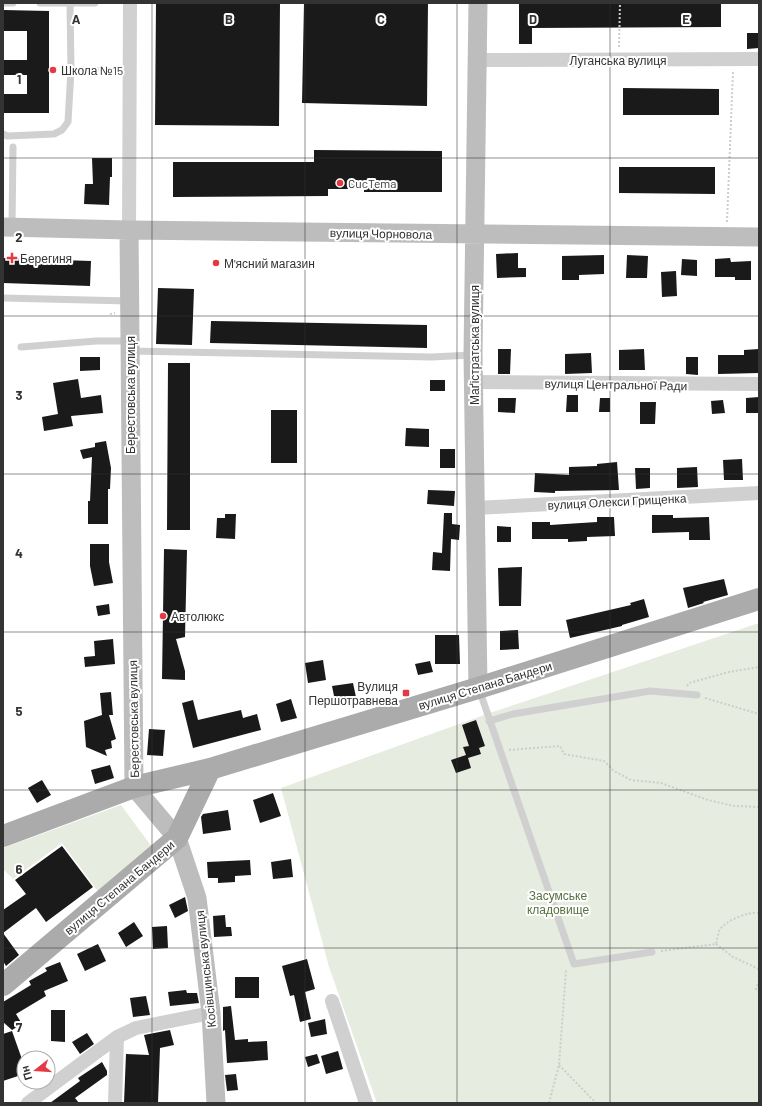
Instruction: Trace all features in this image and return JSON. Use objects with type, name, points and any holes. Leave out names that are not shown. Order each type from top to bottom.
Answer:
[{"type":"main road","name":"вулиця Степана Бандери","points":[[3,836],[134,787],[210,769],[478,688],[759,599]]},
{"type":"main road","name":"вулиця Степана Бандери","points":[[3,985],[177,838],[210,769]]},
{"type":"street","name":"Берестовська вулиця","points":[[130,3],[129,230],[134,787]]},
{"type":"street","name":"Маґістратська вулиця","points":[[478,3],[473,354],[478,688]]},
{"type":"street","name":"Луганська вулиця","points":[[477,60],[759,59]]},
{"type":"street","name":"вулиця Чорновола","points":[[8,227],[129,230],[759,237]]},
{"type":"street","name":"вулиця Центральної Ради","points":[[473,382],[759,384]]},
{"type":"street","name":"вулиця Олекси Грищенка","points":[[475,508],[759,493]]},
{"type":"street","points":[[134,787],[177,838]]},
{"type":"street","name":"Косівщинська вулиця","points":[[177,838],[197,898],[211,1013],[216,1103]]},
{"type":"street","points":[[332,1001],[366,1103]]},
{"type":"street","points":[[28,1103],[117,1038],[136,1028],[211,1013]]},
{"type":"street","points":[[115,1103],[117,1038]]},
{"type":"lane","points":[[3,4],[13,3]]},
{"type":"lane","points":[[40,3],[95,3]]},
{"type":"lane","points":[[3,134],[7,136],[54,134],[62,130],[68,122],[71,70],[70,4]]},
{"type":"lane","points":[[71,70],[130,71]]},
{"type":"lane","points":[[8,227],[13,147]]},
{"type":"lane","points":[[3,298],[130,301]]},
{"type":"lane","points":[[21,347],[96,341],[130,346],[432,356],[473,354]]},
{"type":"lane","points":[[478,688],[574,964],[652,952]]},
{"type":"lane","points":[[489,721],[513,714],[650,691],[697,696]]},
{"type":"path","points":[[618,60],[620,3]]},
{"type":"path","points":[[727,224],[733,70],[736,59]]},
{"type":"path","points":[[683,694],[689,682],[729,672],[759,668]]},
{"type":"path","points":[[697,696],[759,714]]},
{"type":"path","points":[[500,751],[560,746],[564,754],[604,761],[614,772],[631,780],[661,783],[708,800],[734,806],[759,807]]},
{"type":"path","points":[[716,944],[720,930],[732,920],[753,912],[759,913]]},
{"type":"path","points":[[652,952],[716,944],[733,957],[759,970]]},
{"type":"path","points":[[549,1103],[559,1065],[566,969],[574,964]]},
{"type":"path","points":[[756,990],[759,980]]},
{"type":"path","points":[[559,1065],[596,1103]]},
{"type":"green space","name":"Засумське кладовище","points":[[759,623],[759,1103],[377,1103],[329,967],[281,788],[487,714]]},
{"type":"green space","points":[[121,805],[152,847],[100,894],[62,843],[13,879],[3,869],[3,848]]},
{"type":"building","points":[[156,3],[280,3],[279,126],[155,125]]},
{"type":"building","points":[[304,3],[428,3],[427,106],[302,103]]},
{"type":"building","points":[[519,3],[721,3],[721,27],[532,28],[532,44],[519,44]]},
{"type":"building","points":[[3,10],[49,11],[49,113],[3,113],[3,94],[27,94],[27,75],[3,75],[3,60],[27,60],[27,31],[3,31]]},
{"type":"building","points":[[747,33],[759,33],[759,48],[747,49]]},
{"type":"building","points":[[623,88],[719,89],[719,115],[623,115]]},
{"type":"building","points":[[314,150],[442,151],[442,192],[364,192],[364,189],[328,189],[328,196],[173,197],[173,162],[314,162]]},
{"type":"building","points":[[92,158],[112,158],[112,177],[110,177],[109,205],[84,204],[85,184],[93,184]]},
{"type":"building","points":[[619,167],[715,167],[715,194],[619,193]]},
{"type":"building","points":[[518,253],[518,268],[526,268],[526,277],[497,278],[496,254]]},
{"type":"building","points":[[604,255],[604,274],[579,275],[579,280],[562,280],[562,256]]},
{"type":"building","points":[[627,255],[648,256],[647,278],[626,278]]},
{"type":"building","points":[[3,258],[91,261],[90,286],[3,283]]},
{"type":"building","points":[[730,258],[731,262],[751,261],[751,280],[735,280],[735,277],[715,277],[715,259]]},
{"type":"building","points":[[682,259],[697,260],[697,276],[681,275]]},
{"type":"building","points":[[676,271],[677,296],[662,297],[661,272]]},
{"type":"building","points":[[158,288],[194,289],[192,345],[156,344]]},
{"type":"building","points":[[211,321],[427,325],[427,348],[210,343]]},
{"type":"building","points":[[498,349],[511,349],[510,374],[498,374]]},
{"type":"building","points":[[644,349],[645,370],[619,370],[619,350]]},
{"type":"building","points":[[759,349],[759,373],[718,374],[718,355],[744,355],[744,350]]},
{"type":"building","points":[[591,353],[592,373],[565,374],[565,354]]},
{"type":"building","points":[[80,357],[100,357],[100,370],[80,371]]},
{"type":"building","points":[[686,357],[698,357],[698,375],[686,374]]},
{"type":"building","points":[[168,363],[190,363],[190,530],[167,530]]},
{"type":"building","points":[[78,379],[81,398],[101,395],[103,413],[71,416],[73,426],[44,431],[42,417],[58,414],[53,383]]},
{"type":"building","points":[[430,380],[445,380],[445,391],[430,391]]},
{"type":"building","points":[[567,395],[578,395],[578,412],[566,412]]},
{"type":"building","points":[[759,397],[759,413],[746,413],[746,398]]},
{"type":"building","points":[[498,398],[516,398],[515,413],[498,412]]},
{"type":"building","points":[[600,398],[610,398],[610,412],[599,412]]},
{"type":"building","points":[[723,400],[725,413],[712,414],[711,401]]},
{"type":"building","points":[[640,402],[656,402],[655,424],[640,424]]},
{"type":"building","points":[[271,410],[297,410],[297,463],[271,463]]},
{"type":"building","points":[[406,428],[429,429],[429,447],[405,446]]},
{"type":"building","points":[[106,441],[111,468],[110,489],[108,489],[108,524],[88,524],[88,501],[90,501],[92,457],[83,459],[80,450],[95,447],[95,443]]},
{"type":"building","points":[[440,449],[455,449],[455,468],[440,468]]},
{"type":"building","points":[[742,459],[743,480],[724,480],[723,460]]},
{"type":"building","points":[[617,462],[619,490],[555,491],[555,493],[534,492],[535,473],[569,475],[569,467],[597,466],[597,464]]},
{"type":"building","points":[[697,467],[698,487],[677,488],[677,468]]},
{"type":"building","points":[[635,468],[650,468],[650,488],[636,489]]},
{"type":"building","points":[[428,490],[455,491],[454,506],[427,504]]},
{"type":"building","points":[[444,513],[452,513],[452,524],[460,525],[459,540],[451,539],[450,571],[432,570],[433,552],[442,553]]},
{"type":"building","points":[[225,514],[236,514],[235,539],[216,538],[217,518],[225,518]]},
{"type":"building","points":[[652,515],[673,515],[673,518],[709,517],[710,540],[689,540],[689,532],[652,533]]},
{"type":"building","points":[[597,517],[614,517],[615,536],[587,537],[587,541],[568,542],[568,539],[532,539],[532,522],[550,522],[550,525],[597,522]]},
{"type":"building","points":[[497,526],[511,527],[511,542],[497,542]]},
{"type":"building","points":[[90,544],[109,544],[109,562],[113,583],[94,586],[90,566]]},
{"type":"building","points":[[164,549],[187,550],[185,637],[176,639],[185,671],[185,680],[162,679]]},
{"type":"building","points":[[522,567],[521,606],[499,606],[498,568]]},
{"type":"building","points":[[724,579],[728,595],[688,608],[683,588]]},
{"type":"building","points":[[644,599],[649,617],[622,626],[570,638],[566,620],[631,605],[630,603]]},
{"type":"building","points":[[109,604],[110,614],[98,616],[96,606]]},
{"type":"building","points":[[518,630],[519,649],[500,650],[500,631]]},
{"type":"building","points":[[435,635],[459,635],[460,664],[435,664]]},
{"type":"building","points":[[113,639],[115,664],[85,667],[84,657],[95,656],[94,641]]},
{"type":"building","points":[[323,660],[326,680],[308,683],[305,663]]},
{"type":"building","points":[[430,661],[433,672],[418,675],[415,664]]},
{"type":"building","points":[[353,683],[356,697],[335,701],[332,686]]},
{"type":"building","points":[[111,692],[113,715],[109,715],[116,739],[111,741],[112,748],[105,750],[107,756],[86,747],[84,721],[102,715],[100,693]]},
{"type":"building","points":[[291,699],[297,718],[281,722],[276,704]]},
{"type":"building","points":[[193,700],[198,720],[241,710],[243,718],[257,714],[261,730],[193,748],[182,703]]},
{"type":"building","points":[[476,720],[485,746],[479,748],[481,754],[468,758],[471,768],[456,773],[451,760],[466,755],[463,747],[469,746],[462,725]]},
{"type":"building","points":[[149,729],[165,730],[163,756],[147,755]]},
{"type":"building","points":[[110,765],[114,778],[95,784],[91,770]]},
{"type":"building","points":[[42,780],[51,795],[37,803],[28,788]]},
{"type":"building","points":[[273,793],[281,816],[260,823],[253,800]]},
{"type":"building","points":[[228,810],[231,830],[203,834],[201,817],[203,814]]},
{"type":"building","points":[[62,846],[93,887],[46,922],[36,908],[3,933],[3,910],[26,894],[15,880]]},
{"type":"building","points":[[291,859],[293,877],[273,879],[271,862]]},
{"type":"building","points":[[250,860],[251,875],[235,876],[235,882],[218,883],[218,878],[208,878],[207,862]]},
{"type":"building","points":[[185,897],[188,911],[175,918],[169,905]]},
{"type":"building","points":[[225,915],[226,927],[231,927],[232,936],[214,937],[213,916]]},
{"type":"building","points":[[134,922],[143,936],[126,947],[118,933]]},
{"type":"building","points":[[167,926],[168,948],[153,949],[152,927]]},
{"type":"building","points":[[3,933],[19,955],[6,966],[3,961]]},
{"type":"building","points":[[98,944],[106,961],[85,971],[77,954]]},
{"type":"building","points":[[307,959],[315,989],[305,992],[311,1019],[300,1022],[294,995],[290,996],[282,966]]},
{"type":"building","points":[[60,962],[68,981],[44,991],[46,996],[16,1014],[22,1024],[12,1030],[3,1022],[3,1002],[31,985],[29,981],[47,971],[45,968]]},
{"type":"building","points":[[235,977],[259,977],[259,998],[235,998]]},
{"type":"building","points":[[186,990],[187,993],[197,993],[199,1003],[170,1006],[168,992]]},
{"type":"building","points":[[146,996],[150,1015],[133,1017],[130,998]]},
{"type":"building","points":[[231,1006],[235,1040],[248,1039],[248,1042],[267,1041],[268,1060],[227,1063],[225,1030],[223,1031],[223,1007]]},
{"type":"building","points":[[51,1010],[65,1010],[65,1042],[51,1041]]},
{"type":"building","points":[[325,1019],[327,1034],[311,1037],[308,1023]]},
{"type":"building","points":[[170,1030],[174,1045],[160,1048],[158,1103],[124,1103],[126,1054],[149,1055],[144,1035]]},
{"type":"building","points":[[12,1031],[19,1050],[16,1050],[16,1077],[3,1081],[3,1034]]},
{"type":"building","points":[[87,1033],[94,1044],[80,1054],[72,1042]]},
{"type":"building","points":[[338,1051],[343,1069],[326,1074],[321,1056]]},
{"type":"building","points":[[317,1054],[320,1063],[308,1067],[305,1057]]},
{"type":"building","points":[[102,1062],[107,1071],[107,1075],[75,1098],[79,1103],[50,1103],[80,1081],[78,1078]]},
{"type":"building","points":[[236,1074],[238,1090],[227,1091],[225,1075]]},
{"type":"place","name":"Школа №15","points":[[53,70]]},
{"type":"place","name":"CucTema","points":[[340,183]]},
{"type":"place","name":"Берегиня","points":[[12,258]]},
{"type":"place","name":"М'ясний магазин","points":[[216,263]]},
{"type":"place","name":"Автолюкс","points":[[163,616]]},
{"type":"place","name":"Вулиця Першотравнева","points":[[406,693]]}]
